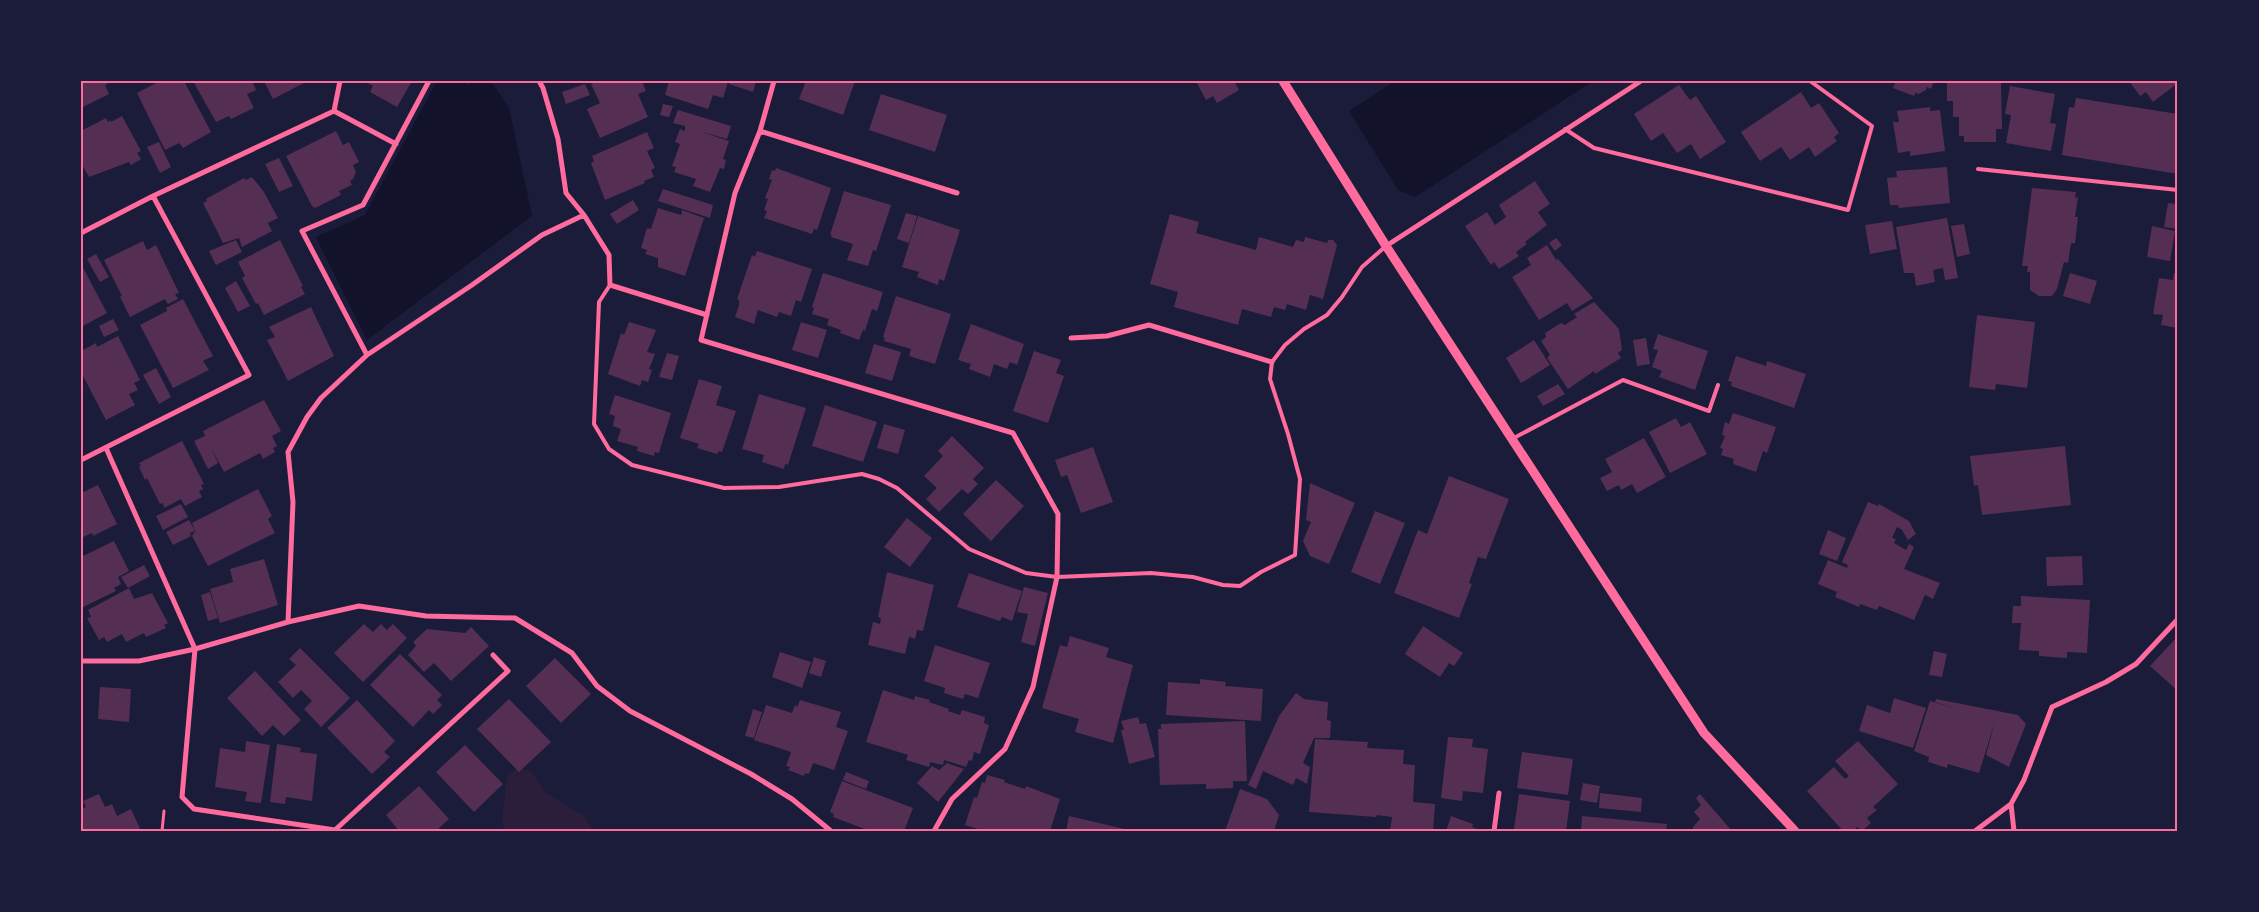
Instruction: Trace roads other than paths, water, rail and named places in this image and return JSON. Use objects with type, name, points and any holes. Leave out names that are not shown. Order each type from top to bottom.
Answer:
[{"type":"street","points":[[334,111],[340,81]]},
{"type":"street","points":[[367,355],[302,231],[363,205],[429,81]]},
{"type":"street","points":[[539,81],[543,88],[558,139],[566,193],[584,215],[609,256],[610,285],[707,315]]},
{"type":"street","points":[[774,81],[760,131],[735,193],[702,340],[1013,433],[1058,514],[1057,576],[1033,687],[1005,749],[952,799],[934,831]]},
{"type":"street","points":[[1283,81],[1386,246],[1704,733],[1794,831]]},
{"type":"street","points":[[1386,246],[1641,81]]},
{"type":"street","points":[[334,111],[396,144]]},
{"type":"street","points":[[81,233],[153,196],[334,111]]},
{"type":"street","points":[[760,131],[957,193]]},
{"type":"street","points":[[81,460],[249,375],[153,196]]},
{"type":"street","points":[[288,622],[294,502],[288,452],[307,417],[321,398],[367,355],[472,285],[542,235],[584,215]]},
{"type":"street","points":[[1071,338],[1108,336],[1149,325],[1272,362]]},
{"type":"street","points":[[106,448],[195,649],[182,797],[194,809],[335,830],[508,671],[493,655]]},
{"type":"street","points":[[81,661],[139,661],[195,649],[288,622],[359,606],[426,616],[516,618],[572,653],[597,686],[630,711],[751,774],[792,799],[831,831]]},
{"type":"street","points":[[1975,831],[2011,804],[2024,780],[2052,707],[2106,682],[2136,664],[2178,619]]},
{"type":"street","points":[[1494,831],[1500,793]]},
{"type":"street","points":[[2011,804],[2014,831]]},
{"type":"lane","points":[[1565,129],[1594,148],[1848,210],[1872,126],[1810,81]]},
{"type":"lane","points":[[1978,169],[2178,190]]},
{"type":"lane","points":[[610,285],[599,302],[594,424],[609,449],[632,465],[673,477],[724,488],[779,487],[862,474],[879,479],[897,488],[969,549],[1026,573],[1057,576],[1151,574],[1193,577],[1223,585],[1240,586],[1261,572],[1295,555],[1300,479],[1270,379],[1272,362],[1284,345],[1326,315],[1342,297],[1362,267],[1386,246]]},
{"type":"lane","points":[[1512,439],[1623,380],[1709,411],[1718,385]]}]
